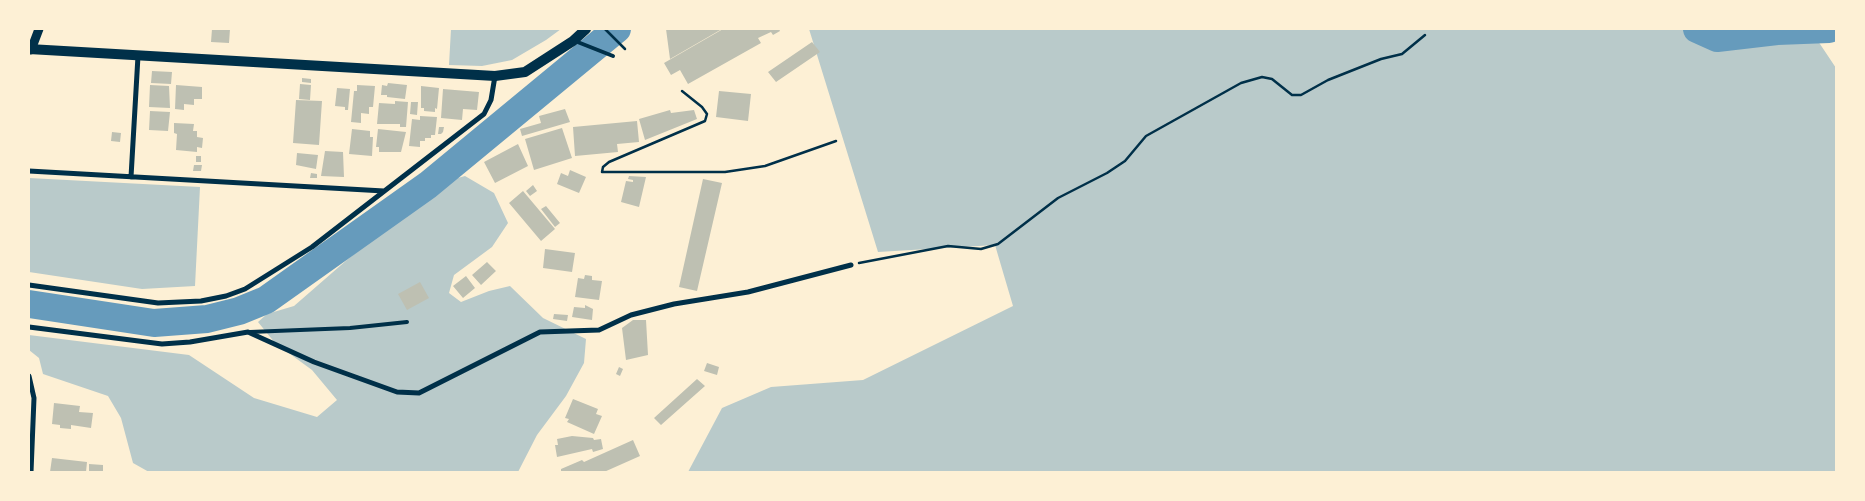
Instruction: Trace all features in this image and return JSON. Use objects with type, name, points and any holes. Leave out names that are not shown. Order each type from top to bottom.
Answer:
[{"type":"main road","points":[[30,50],[496,76],[525,72],[573,41],[586,29]]},
{"type":"street","points":[[30,50],[40,29]]},
{"type":"street","points":[[131,177],[138,56]]},
{"type":"street","points":[[29,285],[158,303],[201,301],[226,296],[252,285],[312,247],[484,114],[491,100],[496,76]]},
{"type":"street","points":[[29,171],[384,191]]},
{"type":"street","points":[[29,327],[162,344],[190,342],[248,332],[314,362],[397,392],[419,393],[540,332],[599,330],[631,315],[674,304],[748,292],[851,265]]},
{"type":"street","points":[[29,376],[34,398],[31,472]]},
{"type":"lane","points":[[573,41],[613,56]]},
{"type":"lane","points":[[248,332],[407,322]]},
{"type":"path","points":[[604,29],[625,49]]},
{"type":"path","points":[[851,265],[948,246],[980,249],[998,244],[1058,198],[1108,173],[1125,161],[1146,136],[1241,83],[1262,76],[1272,79],[1292,95],[1301,95],[1328,80],[1380,59],[1402,54],[1426,34]]},
{"type":"path","points":[[682,91],[702,107],[707,114],[705,121],[609,162],[602,167],[602,172],[724,172],[765,166],[836,141]]},
{"type":"shaded area","points":[[451,29],[561,29],[512,60],[482,66],[449,65]]},
{"type":"shaded area","points":[[809,29],[1810,29],[1836,68],[1836,472],[688,472],[722,408],[771,387],[863,380],[1013,306],[995,245],[878,252]]},
{"type":"shaded area","points":[[465,176],[494,193],[508,223],[492,247],[454,275],[449,293],[461,302],[489,291],[510,286],[543,318],[586,339],[584,363],[566,396],[537,435],[518,472],[149,472],[133,463],[121,418],[108,396],[43,374],[39,358],[29,350],[29,335],[189,355],[254,398],[317,417],[337,400],[312,370],[275,343],[258,322],[267,314],[294,306],[348,259],[447,181]]},
{"type":"shaded area","points":[[29,178],[200,187],[195,286],[142,289],[29,272]]},
{"type":"building","points":[[212,29],[230,29],[229,43],[211,42]]},
{"type":"building","points":[[666,29],[722,29],[670,59]]},
{"type":"building","points":[[723,29],[779,29],[780,31],[773,35],[771,32],[758,38],[761,43],[688,84],[680,70],[671,75],[664,63]]},
{"type":"building","points":[[812,42],[820,52],[776,82],[768,72]]},
{"type":"building","points":[[152,71],[172,72],[171,84],[151,83]]},
{"type":"building","points":[[302,78],[311,79],[311,83],[302,82]]},
{"type":"building","points":[[388,83],[407,85],[405,99],[381,95],[382,85],[387,86]]},
{"type":"building","points":[[300,84],[311,85],[310,100],[299,99]]},
{"type":"building","points":[[150,85],[169,86],[170,108],[149,107]]},
{"type":"building","points":[[176,85],[202,87],[202,99],[194,99],[194,105],[184,104],[184,110],[175,109]]},
{"type":"building","points":[[357,85],[375,86],[373,107],[369,107],[369,114],[361,113],[361,123],[351,122],[354,91],[357,91]]},
{"type":"building","points":[[421,86],[439,88],[435,112],[424,111],[424,108],[421,108]]},
{"type":"building","points":[[337,88],[350,89],[348,110],[345,110],[345,107],[335,106]]},
{"type":"building","points":[[443,89],[479,92],[477,110],[463,109],[462,120],[441,118]]},
{"type":"building","points":[[719,91],[751,94],[748,121],[716,117]]},
{"type":"building","points":[[296,100],[322,101],[319,145],[293,143]]},
{"type":"building","points":[[395,101],[408,102],[406,127],[400,127],[400,124],[377,124],[379,103],[395,104]]},
{"type":"building","points":[[411,102],[418,102],[417,115],[410,114]]},
{"type":"building","points":[[565,109],[570,122],[522,136],[520,129],[541,123],[539,116]]},
{"type":"building","points":[[670,110],[671,113],[694,110],[697,119],[645,140],[639,119]]},
{"type":"building","points":[[150,111],[170,112],[168,131],[149,130]]},
{"type":"building","points":[[420,116],[437,117],[435,135],[431,135],[431,138],[425,138],[425,141],[420,141],[420,147],[409,146],[412,119],[420,120]]},
{"type":"building","points":[[637,121],[639,142],[617,144],[618,152],[575,156],[573,127]]},
{"type":"building","points":[[174,123],[194,124],[193,131],[197,131],[197,137],[203,138],[202,148],[197,147],[197,152],[176,150],[177,134],[174,133]]},
{"type":"building","points":[[439,127],[444,127],[441,134],[438,134]]},
{"type":"building","points":[[562,128],[572,158],[534,170],[525,139]]},
{"type":"building","points":[[352,129],[370,131],[370,137],[373,137],[372,156],[349,154]]},
{"type":"building","points":[[378,129],[406,132],[401,152],[379,152],[379,147],[376,147]]},
{"type":"building","points":[[112,132],[121,133],[120,142],[111,141]]},
{"type":"building","points":[[518,144],[528,166],[495,183],[484,162]]},
{"type":"building","points":[[325,151],[343,152],[344,177],[321,176]]},
{"type":"building","points":[[297,153],[318,155],[316,169],[296,165]]},
{"type":"building","points":[[196,156],[201,156],[201,162],[196,162]]},
{"type":"building","points":[[194,165],[202,165],[201,171],[193,171]]},
{"type":"building","points":[[570,170],[586,177],[579,193],[557,184],[561,173],[568,176]]},
{"type":"building","points":[[311,173],[317,174],[317,178],[310,178]]},
{"type":"building","points":[[629,176],[646,177],[639,207],[621,202],[626,181],[633,182],[633,180],[628,179]]},
{"type":"building","points":[[703,179],[722,183],[697,291],[679,287]]},
{"type":"building","points":[[533,185],[537,191],[530,196],[526,191]]},
{"type":"building","points":[[523,191],[555,229],[541,241],[509,203]]},
{"type":"building","points":[[546,206],[560,223],[555,227],[541,209]]},
{"type":"building","points":[[545,249],[575,253],[572,272],[543,268]]},
{"type":"building","points":[[487,262],[496,271],[481,285],[472,275]]},
{"type":"building","points":[[585,275],[592,276],[592,280],[602,281],[599,300],[575,297],[578,278],[584,279]]},
{"type":"building","points":[[466,276],[475,288],[463,298],[453,286]]},
{"type":"building","points":[[420,282],[429,298],[407,310],[398,294]]},
{"type":"building","points":[[585,305],[593,309],[592,320],[572,317],[574,307],[585,308]]},
{"type":"building","points":[[554,314],[568,315],[567,321],[553,319]]},
{"type":"building","points":[[633,320],[646,320],[648,355],[626,360],[622,328]]},
{"type":"building","points":[[707,363],[719,367],[717,375],[704,371]]},
{"type":"building","points":[[619,367],[623,369],[620,376],[616,374]]},
{"type":"building","points":[[697,379],[705,386],[661,425],[654,418]]},
{"type":"building","points":[[573,399],[598,409],[596,414],[602,416],[594,434],[567,422],[569,419],[565,418]]},
{"type":"building","points":[[54,403],[80,406],[79,412],[93,413],[91,428],[71,425],[71,429],[60,428],[60,425],[52,424]]},
{"type":"building","points":[[572,436],[593,438],[594,440],[601,439],[603,449],[593,452],[592,449],[557,457],[555,445],[558,445],[557,439]]},
{"type":"building","points":[[633,440],[640,456],[604,472],[561,472],[561,469],[582,460],[584,462]]},
{"type":"building","points":[[52,458],[87,462],[86,472],[50,472]]},
{"type":"building","points":[[89,464],[103,465],[103,472],[89,472]]},
{"type":"waterway","points":[[29,304],[154,323],[207,319],[239,311],[266,300],[428,185],[617,29]]},
{"type":"waterway","points":[[1697,29],[1717,38],[1777,31],[1829,29]]}]
